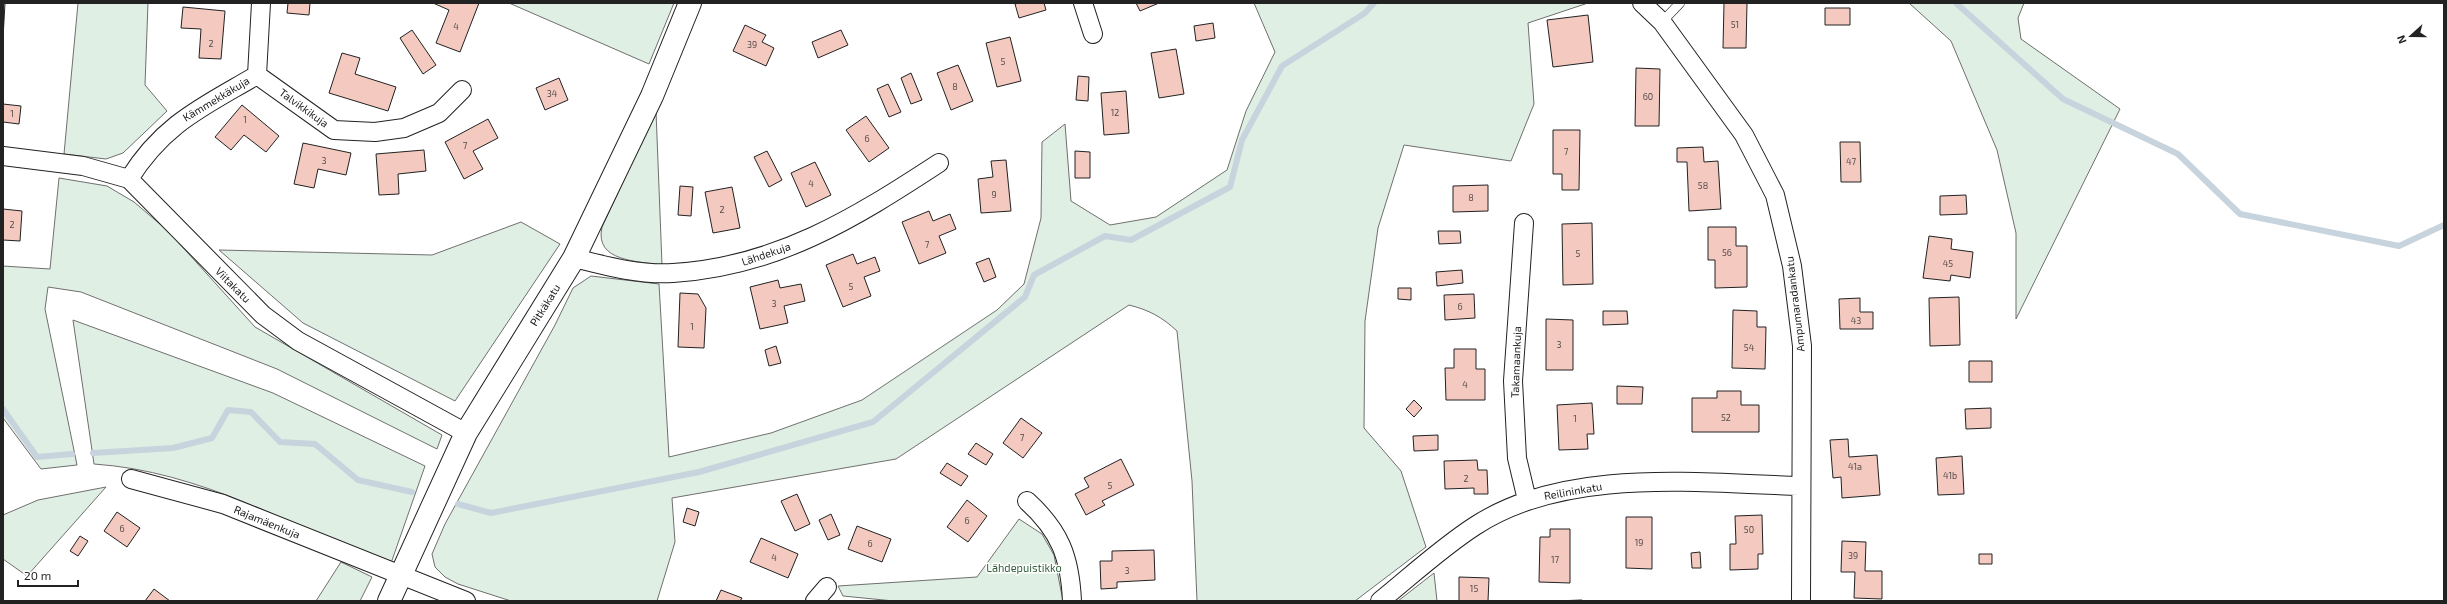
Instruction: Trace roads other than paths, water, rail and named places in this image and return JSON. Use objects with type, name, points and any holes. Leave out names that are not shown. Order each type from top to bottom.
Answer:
[{"type":"street","name":"Kämmekkäkuja","points":[[129,179],[158,139],[181,119],[257,75],[261,3]]},
{"type":"street","name":"Pitkäkatu","points":[[389,601],[466,433],[574,258],[652,96],[690,3]]},
{"type":"street","points":[[1083,3],[1093,34]]},
{"type":"street","name":"Ampumaradankatu","points":[[1642,3],[1662,22],[1744,135],[1775,195],[1792,266],[1802,346],[1799,486],[1800,601]]},
{"type":"street","name":"Talvikkikuja","points":[[257,75],[334,130],[375,132],[404,128],[439,113],[462,90]]},
{"type":"street","name":"Viitakatu","points":[[3,156],[83,166],[129,179],[263,315],[292,337],[466,433]]},
{"type":"street","name":"Lähdekuja","points":[[574,258],[617,269],[672,274],[731,266],[804,241],[861,214],[939,164]]},
{"type":"street","name":"Takamaankuja","points":[[1524,223],[1513,381],[1517,458],[1527,500]]},
{"type":"street","name":"Rajamäenkuja","points":[[131,479],[223,504],[400,576]]},
{"type":"street","name":"Reilininkatu","points":[[1380,601],[1475,526],[1527,500],[1593,485],[1688,483],[1799,486]]},
{"type":"street","points":[[1027,501],[1047,519],[1058,538],[1068,563],[1072,601]]},
{"type":"street","points":[[400,576],[466,601]]},
{"type":"street","points":[[815,601],[827,586]]},
{"type":"lane","points":[[1662,22],[1680,3]]},
{"type":"waterway","points":[[458,504],[491,513],[699,472],[873,422],[1025,297],[1034,275],[1105,236],[1131,240],[1230,187],[1242,140],[1282,66],[1365,13],[1374,3]]},
{"type":"waterway","points":[[1956,3],[2063,99],[2178,154],[2240,214],[2399,246],[2444,225]]},
{"type":"waterway","points":[[3,409],[37,457],[72,454]]},
{"type":"waterway","points":[[93,453],[173,448],[212,438],[228,410],[251,412],[280,442],[315,444],[358,480],[412,492]]},
{"type":"park label","name":"Lähdepuistikko","points":[[1024,568]]}]
